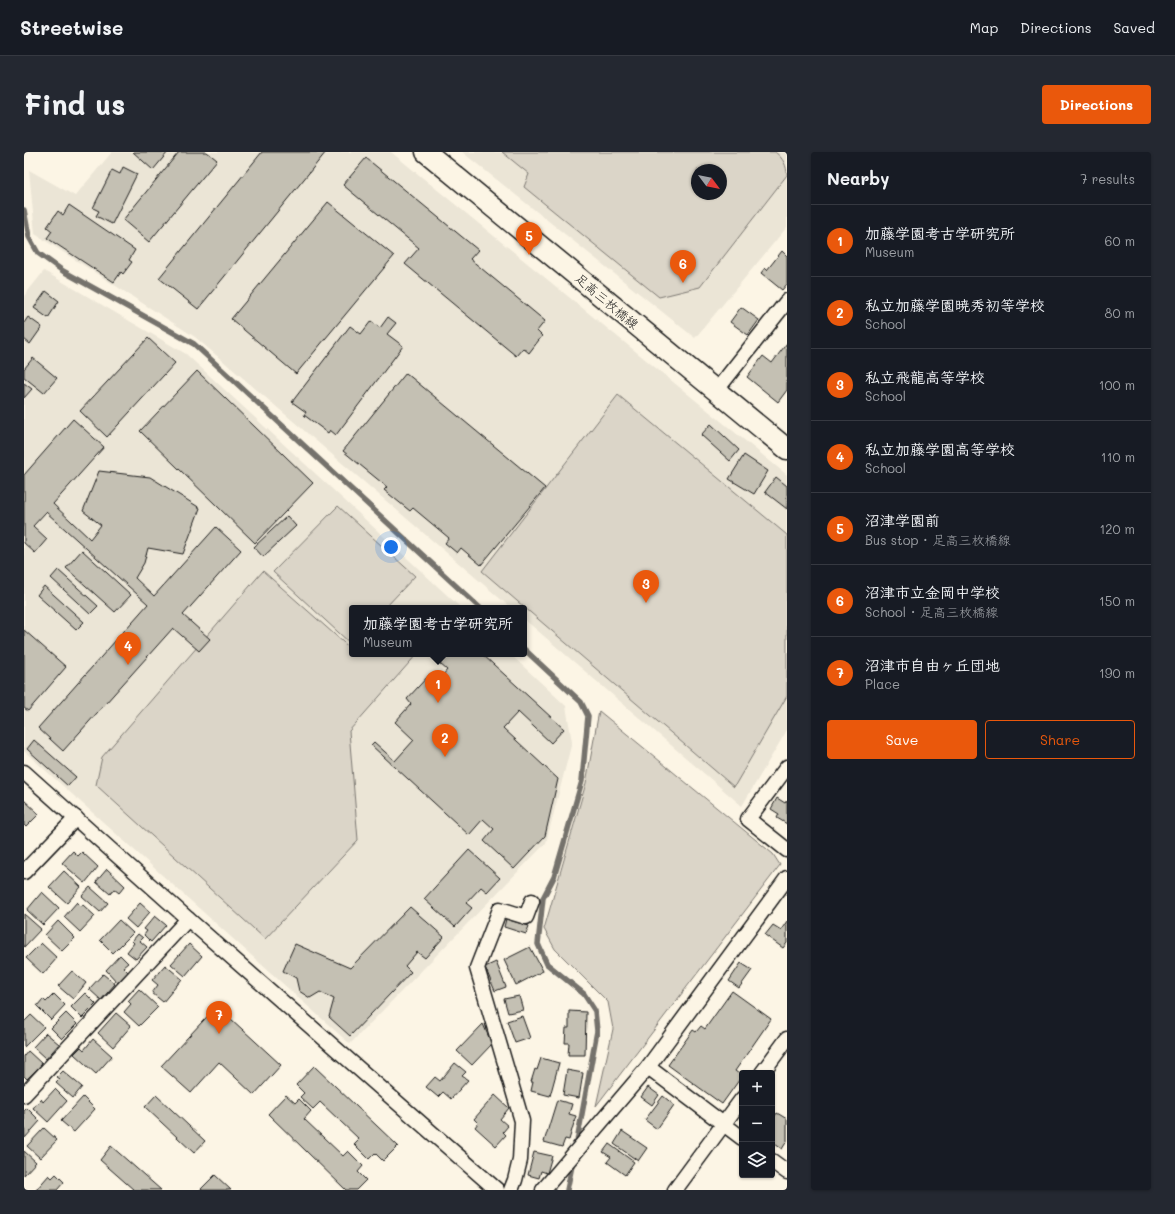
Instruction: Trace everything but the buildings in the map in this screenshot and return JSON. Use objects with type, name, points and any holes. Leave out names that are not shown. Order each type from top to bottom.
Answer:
[{"type":"main road","name":"足高三枚橋線","points":[[426,152],[787,449]]},
{"type":"street","points":[[716,391],[787,301]]},
{"type":"street","points":[[787,767],[748,819],[787,850]]},
{"type":"street","points":[[24,772],[188,919],[497,1190]]},
{"type":"street","points":[[24,872],[76,818]]},
{"type":"street","points":[[543,1190],[648,1067],[787,878]]},
{"type":"street","points":[[511,1190],[520,1160],[522,1121],[477,968],[500,910],[526,917],[532,901]]},
{"type":"street","points":[[24,1095],[188,919]]},
{"type":"street","points":[[764,1070],[787,1039]]},
{"type":"street","points":[[648,1067],[739,1136]]},
{"type":"street","points":[[675,1190],[739,1103]]},
{"type":"street","points":[[775,1163],[787,1172]]},
{"type":"shaded area","points":[[112,152],[391,152],[787,475],[787,730],[742,806],[527,622],[527,605],[508,605],[195,337],[35,234],[29,170],[75,196]]},
{"type":"shaded area","points":[[462,152],[787,152],[787,227],[695,338]]},
{"type":"shaded area","points":[[502,152],[775,152],[784,162],[787,175],[700,287],[659,297],[524,187],[529,174]]},
{"type":"shaded area","points":[[44,271],[186,354],[458,605],[349,605],[349,657],[513,657],[566,706],[572,742],[546,843],[350,1044],[24,751],[24,296]]},
{"type":"shaded area","points":[[618,395],[787,535],[787,696],[734,787],[527,610],[527,605],[522,605],[482,571]]},
{"type":"shaded area","points":[[338,506],[415,576],[388,605],[349,605],[349,642],[273,572]]},
{"type":"shaded area","points":[[263,571],[349,647],[349,657],[414,657],[349,731],[358,840],[265,939],[96,785],[102,757]]},
{"type":"shaded area","points":[[599,711],[773,854],[780,865],[596,1106],[613,1029],[608,1002],[555,949],[544,929],[586,783]]},
{"type":"waterway","points":[[24,210],[29,237],[38,253],[63,271],[194,344],[477,605]]},
{"type":"waterway","points":[[527,652],[581,702],[588,716],[582,781],[554,877],[543,898],[538,944],[547,964],[584,994],[595,1011],[597,1031],[576,1147]]},
{"type":"waterway","points":[[567,1190],[573,1161]]},
{"type":"place","name":"沼津学園前","points":[[529,255]]},
{"type":"place","name":"沼津市立金岡中学校","points":[[683,283]]},
{"type":"place","name":"私立飛龍高等学校","points":[[646,603]]},
{"type":"place","name":"私立加藤学園高等学校","points":[[128,665]]},
{"type":"place","name":"加藤学園考古学研究所","points":[[438,703]]},
{"type":"place","name":"私立加藤学園暁秀初等学校","points":[[445,757]]},
{"type":"place","name":"沼津市自由ヶ丘団地","points":[[219,1034]]}]
